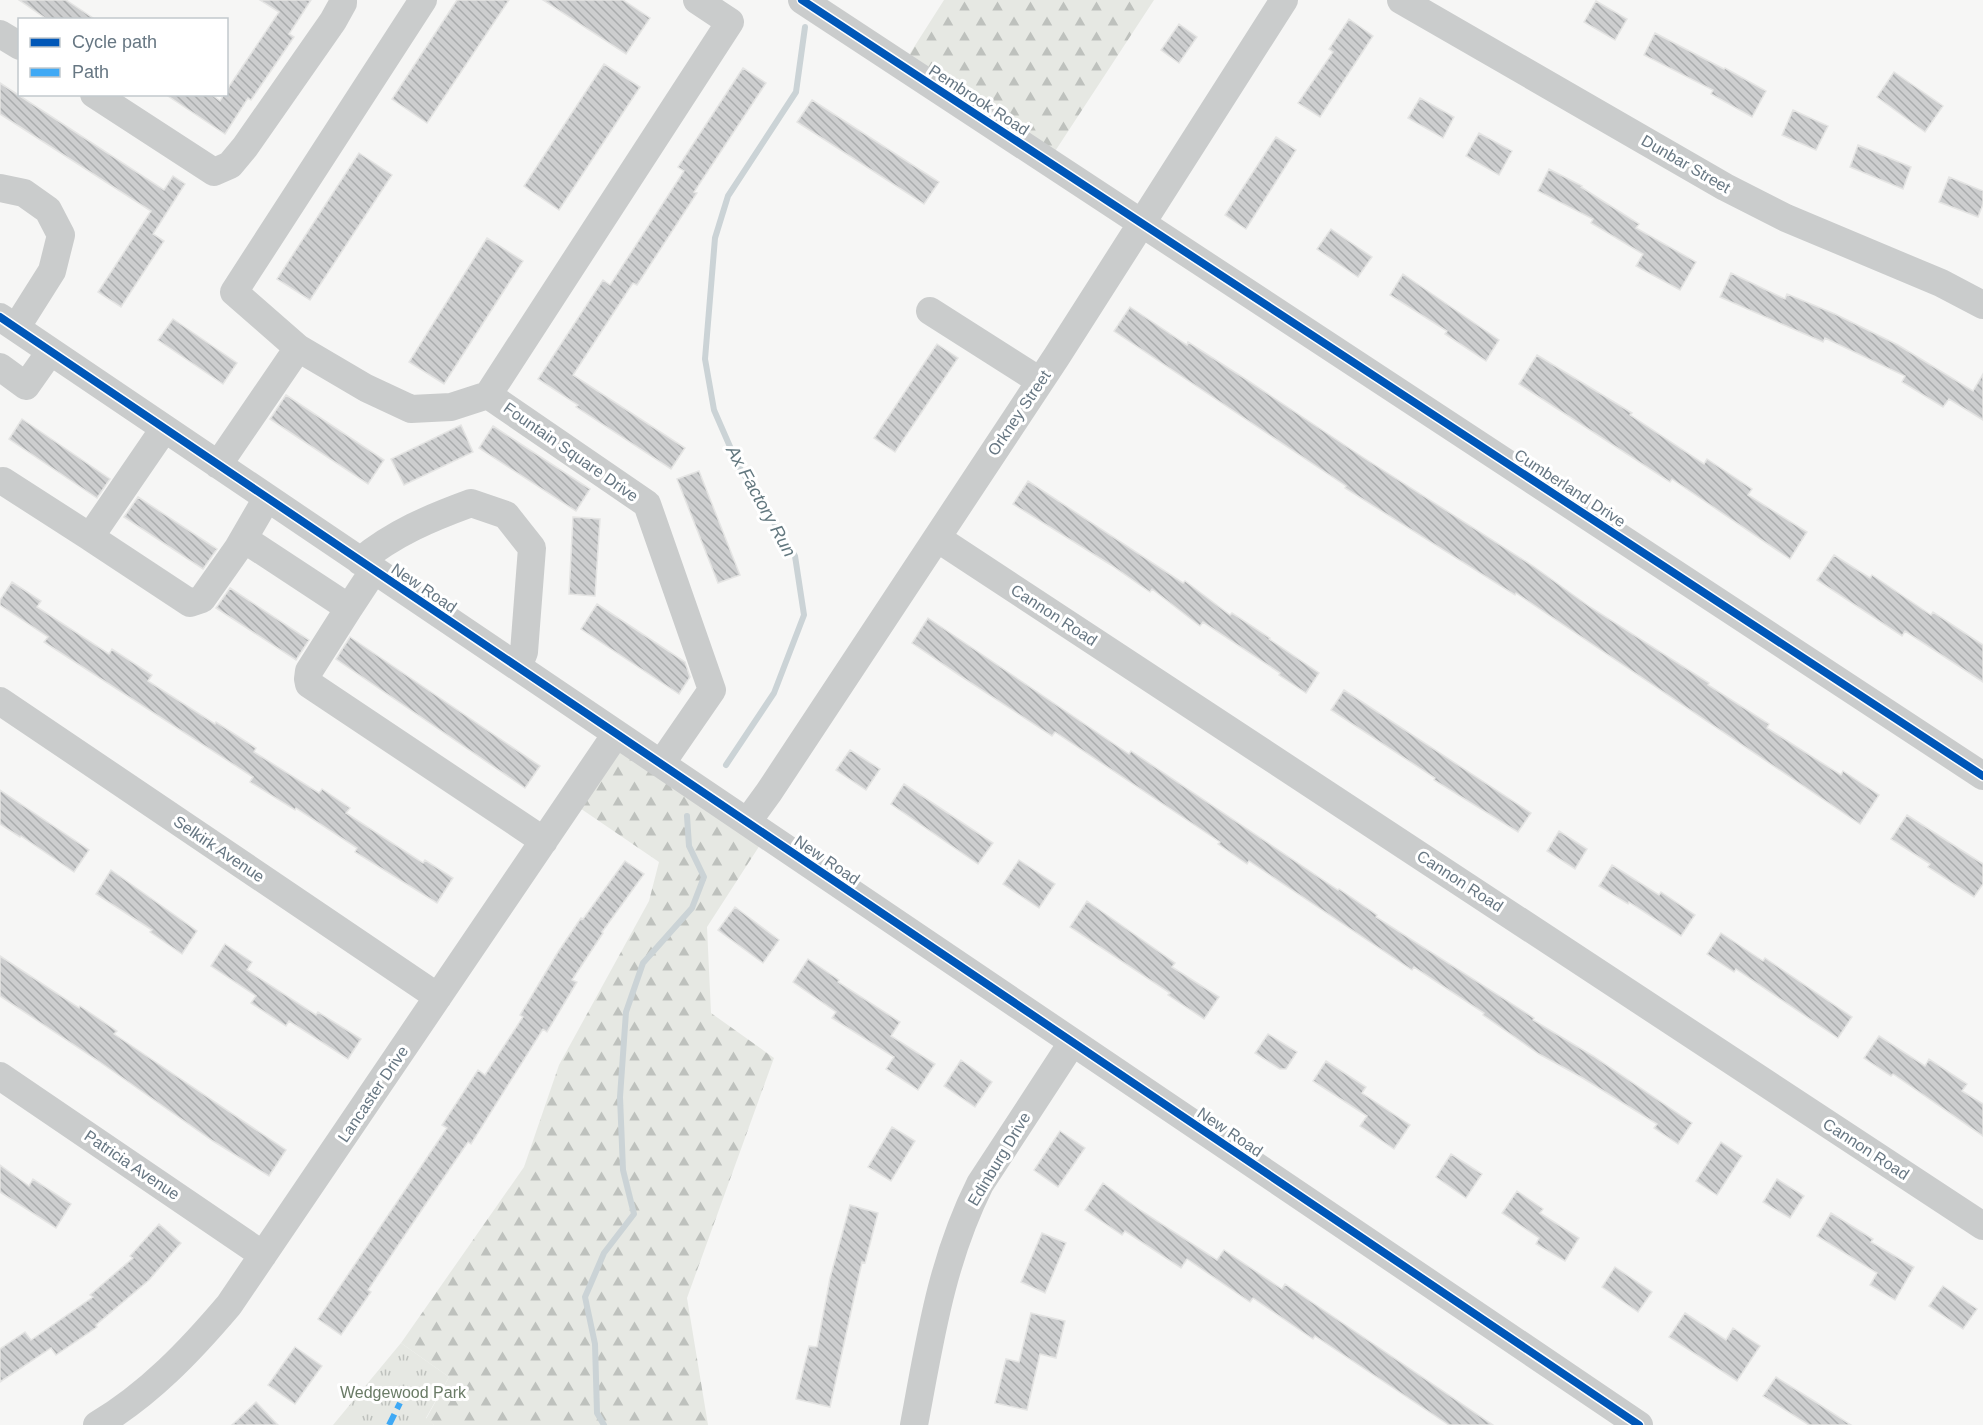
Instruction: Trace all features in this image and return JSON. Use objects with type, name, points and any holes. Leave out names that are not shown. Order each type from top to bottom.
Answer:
[{"type":"street","points":[[97,96],[214,172],[230,165],[245,147],[333,21],[343,0]]},
{"type":"street","name":"Fountain Square Drive","points":[[423,0],[234,292],[298,348],[366,388],[411,409],[451,407],[488,395],[647,504],[712,690],[661,764]]},
{"type":"street","points":[[488,395],[730,22],[697,0]]},
{"type":"street","name":"Orkney Street","points":[[748,821],[1040,381],[1284,0]]},
{"type":"street","name":"Dunbar Street","points":[[1401,0],[1756,202],[1840,242],[1941,283],[1983,305]]},
{"type":"street","name":"Pembrook Road","points":[[814,3],[1142,224]]},
{"type":"street","points":[[0,34],[18,45]]},
{"type":"street","points":[[0,188],[24,193],[48,210],[61,235],[52,271],[8,323]]},
{"type":"street","name":"Cumberland Drive","points":[[1142,224],[1983,776]]},
{"type":"street","points":[[930,311],[1040,381]]},
{"type":"street","name":"New Road","points":[[8,323],[1639,1425]]},
{"type":"street","points":[[218,465],[298,348]]},
{"type":"street","points":[[0,367],[26,386],[50,352]]},
{"type":"street","points":[[90,537],[164,429]]},
{"type":"street","points":[[3,481],[190,603],[202,599],[244,539],[267,498]]},
{"type":"street","points":[[518,667],[524,652],[532,548],[506,515],[471,503],[434,516],[384,542],[367,566],[349,608],[309,671],[308,679],[309,684],[544,841]]},
{"type":"street","name":"Cannon Road","points":[[937,538],[1983,1226]]},
{"type":"street","points":[[244,539],[349,608]]},
{"type":"street","name":"Selkirk Avenue","points":[[0,701],[438,997]]},
{"type":"street","name":"Lancaster Drive","points":[[97,1425],[129,1416],[159,1380],[197,1344],[229,1305],[616,734]]},
{"type":"street","name":"Edinburg Drive","points":[[914,1425],[937,1303],[951,1252],[966,1213],[980,1184],[1072,1043]]},
{"type":"street","name":"Patricia Avenue","points":[[0,1076],[263,1255]]},
{"type":"green space","points":[[944,0],[1154,0],[1048,162],[902,66]]},
{"type":"green space","points":[[616,734],[767,834],[707,927],[711,1013],[774,1058],[687,1298],[708,1425],[434,1425],[426,1419],[449,1377],[401,1343],[524,1167],[559,1065],[649,901],[659,862],[571,802]]},
{"type":"green space","name":"Wedgewood Park","points":[[401,1343],[449,1377],[426,1418],[434,1425],[333,1425]]},
{"type":"building","points":[[19,0],[66,0],[93,18],[45,18]]},
{"type":"building","points":[[260,0],[311,0],[289,34],[294,37],[251,100],[248,98],[225,134],[168,96],[214,96],[220,101],[223,96],[228,96],[228,88],[279,12]]},
{"type":"building","points":[[457,0],[509,0],[427,123],[392,99]]},
{"type":"building","points":[[543,0],[623,0],[650,18],[626,54]]},
{"type":"building","points":[[1596,1],[1627,19],[1615,40],[1584,22]]},
{"type":"building","points":[[1349,19],[1373,36],[1320,117],[1298,103],[1333,52],[1329,49]]},
{"type":"building","points":[[1179,24],[1197,37],[1179,63],[1161,50]]},
{"type":"building","points":[[1655,33],[1766,91],[1752,117],[1711,94],[1713,90],[1644,55]]},
{"type":"building","points":[[604,64],[640,87],[559,210],[524,186]]},
{"type":"building","points":[[743,68],[766,83],[694,192],[697,193],[637,285],[633,283],[573,375],[685,448],[671,469],[576,407],[578,405],[538,379],[603,280],[610,285],[684,171],[678,167]]},
{"type":"building","points":[[1894,72],[1943,106],[1925,132],[1877,97]]},
{"type":"building","points":[[0,83],[164,190],[173,176],[185,184],[153,234],[164,241],[121,307],[98,292],[151,211],[0,114]]},
{"type":"building","points":[[1420,98],[1454,117],[1443,138],[1408,118]]},
{"type":"building","points":[[812,100],[939,182],[924,204],[797,122]]},
{"type":"building","points":[[1793,110],[1828,126],[1816,150],[1782,135]]},
{"type":"building","points":[[1479,133],[1512,151],[1499,175],[1466,156]]},
{"type":"building","points":[[1276,137],[1296,150],[1246,229],[1225,215]]},
{"type":"building","points":[[1858,145],[1911,167],[1903,189],[1850,167]]},
{"type":"building","points":[[359,153],[392,175],[310,300],[277,279]]},
{"type":"building","points":[[1549,169],[1582,186],[1639,224],[1636,228],[1696,262],[1680,290],[1636,266],[1643,254],[1591,223],[1593,219],[1538,191]]},
{"type":"building","points":[[1949,177],[1983,191],[1983,204],[1978,217],[1939,202]]},
{"type":"building","points":[[1331,229],[1372,257],[1358,277],[1317,249]]},
{"type":"building","points":[[487,238],[523,261],[444,384],[409,362]]},
{"type":"building","points":[[1731,273],[1785,299],[1787,294],[1835,314],[1898,345],[1973,391],[1983,374],[1983,420],[1949,399],[1943,407],[1902,382],[1905,376],[1825,338],[1823,342],[1720,297]]},
{"type":"building","points":[[1403,274],[1499,340],[1486,361],[1445,334],[1447,331],[1390,295]]},
{"type":"building","points":[[1130,307],[1187,345],[1188,342],[1533,566],[1590,607],[1769,724],[1767,728],[1841,775],[1843,771],[1879,795],[1860,824],[1516,593],[1515,595],[1345,488],[1346,486],[1114,331]]},
{"type":"building","points":[[173,319],[237,363],[223,384],[158,340]]},
{"type":"building","points":[[937,344],[958,358],[895,452],[874,438]]},
{"type":"building","points":[[1537,355],[1632,413],[1630,415],[1704,464],[1707,459],[1752,489],[1748,495],[1807,532],[1790,559],[1672,479],[1670,482],[1519,384]]},
{"type":"building","points":[[286,395],[384,460],[368,484],[270,419]]},
{"type":"building","points":[[22,419],[110,479],[97,498],[9,439]]},
{"type":"building","points":[[461,425],[473,452],[404,485],[391,459]]},
{"type":"building","points":[[493,426],[590,489],[576,511],[479,448]]},
{"type":"building","points":[[699,471],[740,575],[718,583],[677,479]]},
{"type":"building","points":[[1028,481],[1183,583],[1185,581],[1230,615],[1232,613],[1319,673],[1306,693],[1203,622],[1200,626],[1152,589],[1150,592],[1013,504]]},
{"type":"building","points":[[138,497],[217,549],[203,569],[124,517]]},
{"type":"building","points":[[573,517],[600,519],[595,596],[569,594]]},
{"type":"building","points":[[1834,555],[1870,578],[1872,575],[1931,615],[1933,612],[1983,645],[1983,682],[1905,631],[1902,636],[1817,580]]},
{"type":"building","points":[[12,582],[41,601],[37,607],[109,654],[112,649],[152,675],[148,681],[256,748],[254,752],[319,793],[322,789],[350,808],[346,813],[423,863],[425,860],[453,878],[437,903],[355,852],[357,848],[296,808],[295,810],[250,782],[253,777],[44,642],[48,637],[0,605],[0,600]]},
{"type":"building","points":[[230,588],[309,640],[296,660],[216,608]]},
{"type":"building","points":[[597,604],[685,662],[690,677],[679,694],[581,629]]},
{"type":"building","points":[[928,618],[1129,754],[1131,751],[1339,889],[1377,915],[1376,917],[1534,1018],[1533,1020],[1593,1056],[1692,1123],[1678,1144],[1654,1128],[1657,1124],[1539,1054],[1483,1015],[1484,1013],[1414,967],[1412,970],[1249,861],[1247,864],[1218,844],[1220,842],[1055,732],[1052,736],[912,643]]},
{"type":"building","points":[[350,637],[540,766],[525,788],[336,659]]},
{"type":"building","points":[[1344,690],[1531,813],[1518,832],[1434,780],[1435,778],[1331,710]]},
{"type":"building","points":[[850,750],[880,769],[866,790],[836,770]]},
{"type":"building","points":[[904,784],[993,843],[978,864],[891,804]]},
{"type":"building","points":[[0,790],[89,850],[74,872],[0,824]]},
{"type":"building","points":[[1907,815],[1983,864],[1983,884],[1974,897],[1928,867],[1930,864],[1891,839]]},
{"type":"building","points":[[1559,831],[1587,849],[1575,869],[1547,851]]},
{"type":"building","points":[[1019,860],[1055,884],[1039,908],[1003,884]]},
{"type":"building","points":[[625,861],[644,874],[602,932],[572,980],[577,982],[547,1032],[543,1029],[471,1144],[468,1142],[423,1208],[368,1290],[371,1292],[341,1335],[318,1319],[447,1128],[442,1125],[478,1070],[485,1075],[523,1017],[520,1015],[558,952]]},
{"type":"building","points":[[1612,865],[1659,895],[1661,892],[1695,915],[1681,936],[1629,902],[1628,904],[1599,886]]},
{"type":"building","points":[[111,870],[197,931],[182,954],[150,932],[152,930],[96,894]]},
{"type":"building","points":[[1087,901],[1175,963],[1172,967],[1219,997],[1204,1019],[1168,995],[1170,993],[1070,927]]},
{"type":"building","points":[[735,907],[779,940],[763,963],[718,930]]},
{"type":"building","points":[[1721,933],[1763,961],[1765,958],[1852,1017],[1838,1038],[1736,969],[1734,972],[1707,954]]},
{"type":"building","points":[[225,944],[252,962],[247,970],[316,1015],[318,1012],[361,1039],[348,1059],[289,1021],[286,1026],[251,1003],[256,996],[211,966]]},
{"type":"building","points":[[0,956],[117,1031],[114,1034],[286,1150],[269,1176],[213,1141],[0,996]]},
{"type":"building","points":[[808,959],[839,980],[838,982],[900,1022],[891,1036],[935,1064],[918,1090],[886,1069],[894,1057],[832,1018],[836,1012],[793,982]]},
{"type":"building","points":[[1268,1034],[1297,1052],[1286,1069],[1280,1069],[1255,1053]]},
{"type":"building","points":[[1879,1036],[1925,1066],[1929,1059],[1967,1084],[1962,1091],[1983,1104],[1983,1136],[1893,1074],[1891,1076],[1864,1058]]},
{"type":"building","points":[[961,1060],[992,1082],[975,1107],[944,1086]]},
{"type":"building","points":[[1326,1061],[1366,1087],[1362,1093],[1410,1125],[1394,1149],[1360,1126],[1367,1116],[1313,1081]]},
{"type":"building","points":[[892,1127],[915,1141],[891,1181],[868,1167]]},
{"type":"building","points":[[1060,1131],[1085,1148],[1058,1187],[1034,1170]]},
{"type":"building","points":[[1721,1142],[1742,1156],[1717,1195],[1696,1181]]},
{"type":"building","points":[[1451,1154],[1482,1174],[1466,1198],[1436,1177]]},
{"type":"building","points":[[0,1165],[29,1186],[33,1179],[71,1204],[56,1228],[0,1192]]},
{"type":"building","points":[[1777,1179],[1804,1196],[1790,1218],[1763,1202]]},
{"type":"building","points":[[1103,1183],[1217,1260],[1224,1250],[1282,1289],[1285,1284],[1493,1425],[1449,1425],[1315,1336],[1313,1339],[1253,1298],[1250,1302],[1187,1259],[1181,1268],[1125,1231],[1122,1235],[1085,1210]]},
{"type":"building","points":[[1517,1191],[1543,1209],[1540,1213],[1579,1238],[1565,1261],[1536,1244],[1539,1238],[1502,1213]]},
{"type":"building","points":[[850,1205],[878,1213],[865,1263],[862,1262],[830,1407],[796,1399],[809,1346],[817,1347],[830,1278]]},
{"type":"building","points":[[1831,1213],[1873,1239],[1871,1242],[1914,1267],[1895,1300],[1870,1285],[1877,1273],[1817,1236]]},
{"type":"building","points":[[159,1224],[181,1243],[149,1280],[96,1325],[97,1327],[56,1355],[51,1348],[0,1382],[0,1349],[25,1332],[31,1340],[93,1297],[90,1295],[133,1258],[130,1256]]},
{"type":"building","points":[[1042,1233],[1066,1243],[1045,1293],[1021,1282]]},
{"type":"building","points":[[1615,1267],[1652,1292],[1638,1312],[1602,1287]]},
{"type":"building","points":[[1943,1286],[1977,1309],[1963,1329],[1929,1306]]},
{"type":"building","points":[[1031,1313],[1065,1321],[1056,1358],[1040,1354],[1027,1410],[995,1403],[1006,1359],[1019,1362]]},
{"type":"building","points":[[1685,1313],[1726,1340],[1733,1328],[1760,1346],[1737,1381],[1669,1337]]},
{"type":"building","points":[[295,1347],[322,1366],[295,1404],[268,1385]]},
{"type":"building","points":[[1776,1377],[1851,1425],[1809,1425],[1763,1396]]},
{"type":"building","points":[[256,1402],[278,1425],[232,1425]]},
{"type":"waterway","name":"Ax Factory Run","points":[[726,765],[774,693],[804,615],[795,556],[738,465],[714,410],[705,359],[715,238],[728,196],[796,92],[805,27]]},
{"type":"waterway","name":"Ax Factory Run","points":[[604,1425],[597,1413],[595,1344],[585,1297],[604,1253],[634,1214],[623,1170],[620,1097],[626,1012],[643,963],[692,908],[704,877],[689,846],[687,816]]},
{"type":"marked path","points":[[389,1425],[400,1403]]},
{"type":"cycle path","points":[[802,0],[1983,776]]},
{"type":"cycle path","points":[[0,317],[1639,1425]]}]
